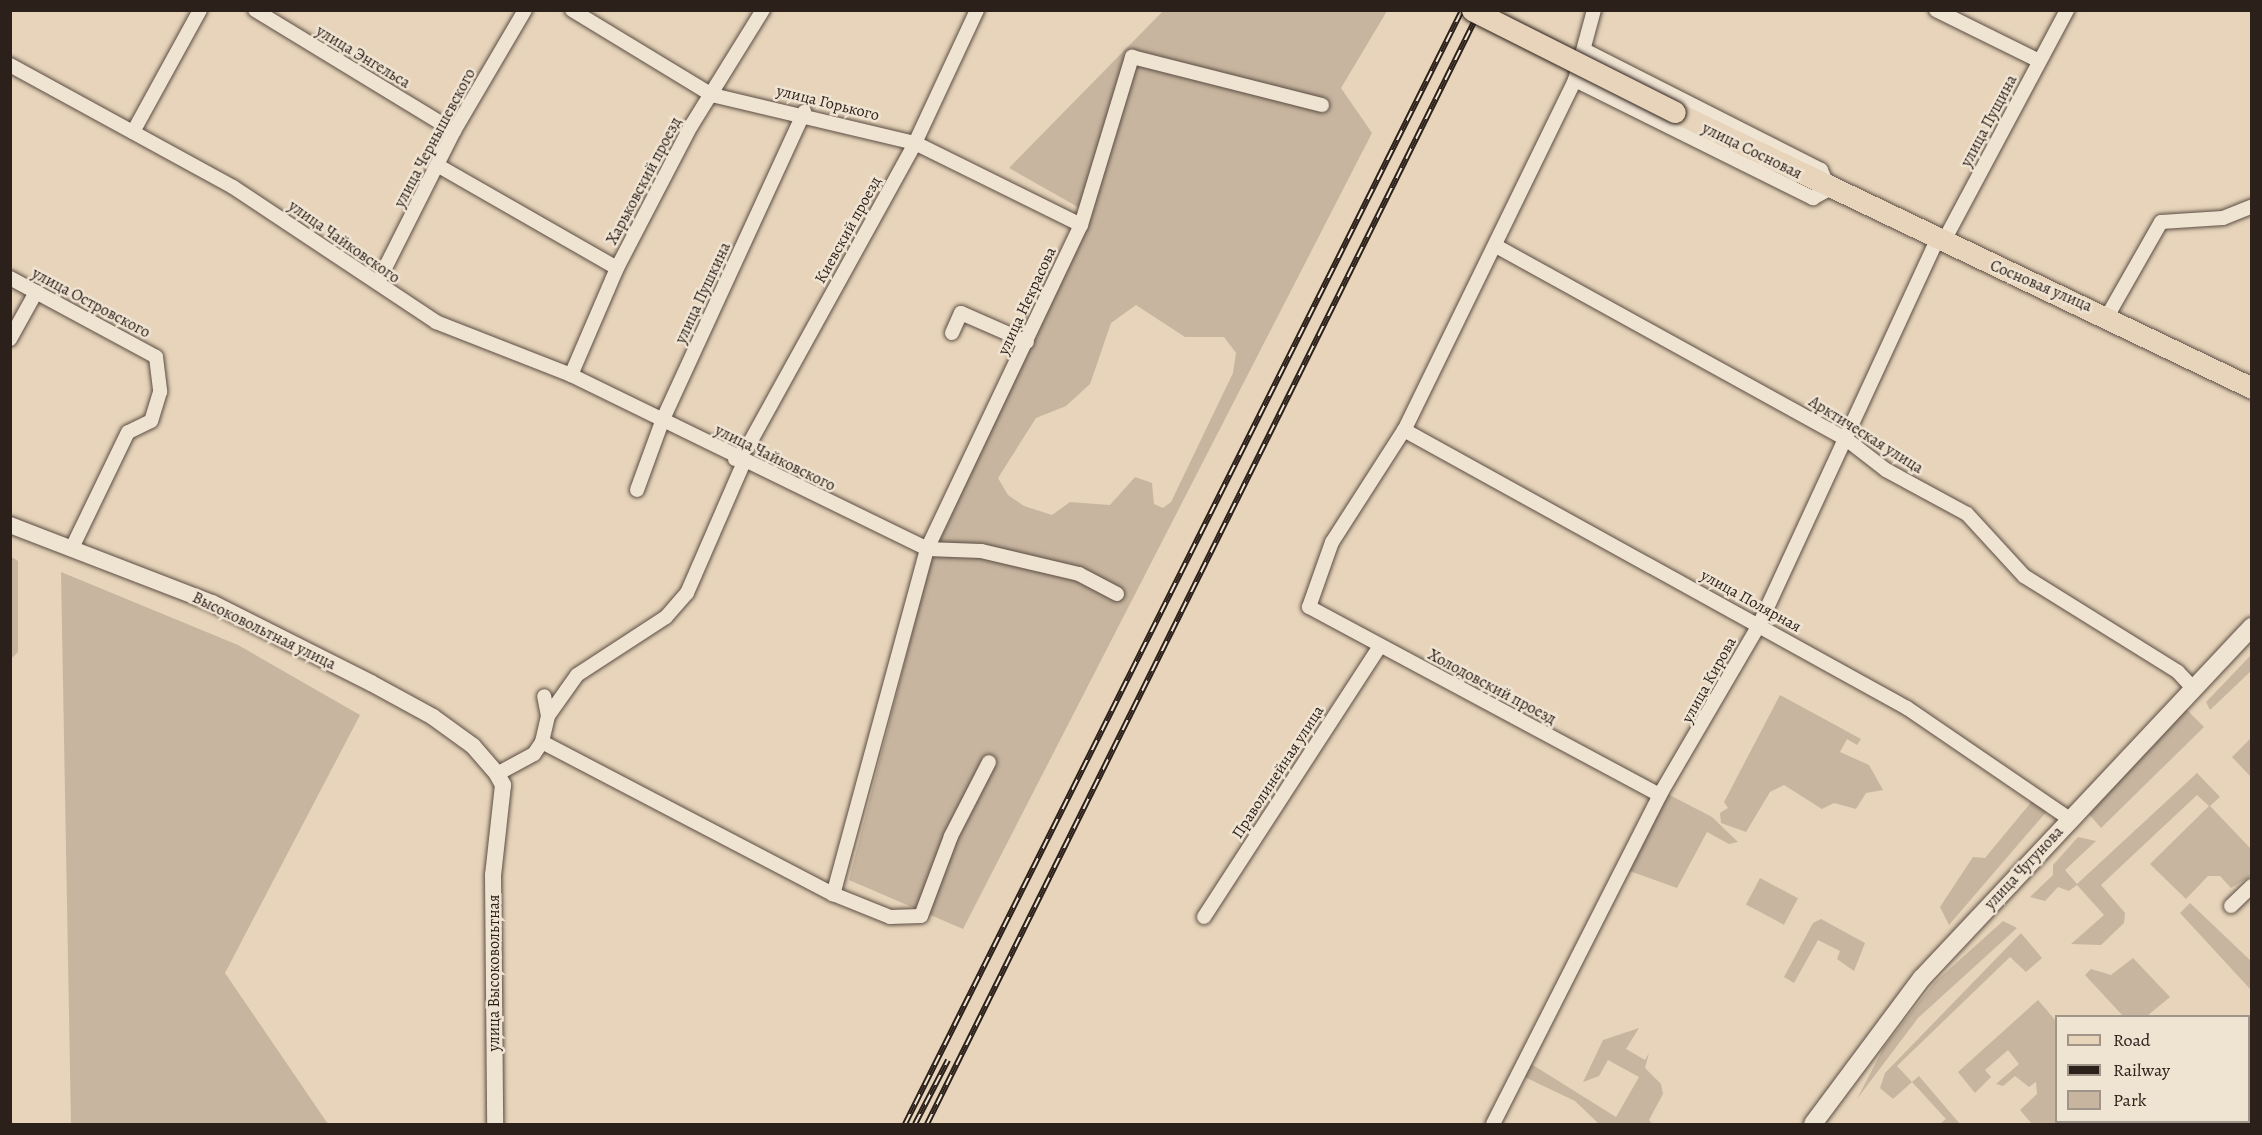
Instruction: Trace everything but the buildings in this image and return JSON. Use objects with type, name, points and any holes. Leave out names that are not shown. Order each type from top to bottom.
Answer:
[{"type":"main road","name":"улица Сосновая","points":[[1472,10],[1829,189]]},
{"type":"main road","name":"Сосновая улица","points":[[1829,189],[1936,242],[2108,315],[2252,388]]},
{"type":"main road","name":"улица Чугунова","points":[[1813,1125],[1922,978],[2192,687],[2252,626]]},
{"type":"street","points":[[134,132],[200,10]]},
{"type":"street","name":"улица Энгельса","points":[[255,10],[454,131]]},
{"type":"street","name":"улица Чернышевского","points":[[378,282],[454,131],[525,10]]},
{"type":"street","name":"улица Горького","points":[[572,10],[712,94],[804,112],[915,143],[1081,225]]},
{"type":"street","name":"Харьковский проезд","points":[[571,375],[616,268],[712,94],[764,10]]},
{"type":"street","name":"Киевский проезд","points":[[548,716],[577,675],[666,617],[687,592],[739,461],[915,143],[977,10]]},
{"type":"street","points":[[1404,430],[1496,246],[1575,80],[1594,10]]},
{"type":"street","points":[[1935,10],[2039,61]]},
{"type":"street","name":"улица Пущина","points":[[1936,242],[1947,235],[2067,10]]},
{"type":"street","points":[[1575,80],[1813,198],[1829,189],[1821,170],[1584,50]]},
{"type":"street","name":"улица Некрасова","points":[[927,549],[1081,225],[1132,57],[1322,105]]},
{"type":"street","name":"улица Чайковского","points":[[10,65],[233,187],[436,322],[571,375],[663,419],[739,461],[927,549]]},
{"type":"street","name":"улица Пушкина","points":[[637,490],[663,419],[804,112]]},
{"type":"street","points":[[437,165],[616,268]]},
{"type":"street","points":[[2108,315],[2161,222],[2223,218],[2252,206]]},
{"type":"street","name":"улица Кирова","points":[[1493,1125],[1660,795],[1760,623],[1936,242]]},
{"type":"street","name":"Арктическая улица","points":[[1496,246],[1846,439],[1886,470],[1967,514],[2024,576],[2178,672],[2192,687]]},
{"type":"street","name":"улица Островского","points":[[10,278],[156,357],[160,392],[151,421],[128,432],[72,548]]},
{"type":"street","points":[[10,339],[36,292]]},
{"type":"street","points":[[952,333],[961,313],[1027,342]]},
{"type":"street","name":"Холодовский проезд","points":[[1404,430],[1332,542],[1309,607],[1660,795]]},
{"type":"street","name":"улица Полярная","points":[[1404,430],[1760,623],[1907,708],[2070,819]]},
{"type":"street","name":"Высоковольтная улица","points":[[10,525],[212,603],[414,705],[473,746],[497,774]]},
{"type":"street","points":[[832,894],[927,549],[981,551],[1079,574],[1117,594]]},
{"type":"street","name":"Праволинейная улица","points":[[1204,916],[1380,646]]},
{"type":"street","points":[[497,774],[534,754],[542,742],[548,716],[544,696]]},
{"type":"street","points":[[542,742],[832,894],[890,917],[921,916],[951,836],[989,762]]},
{"type":"street","name":"улица Высоковольтная","points":[[495,1125],[493,875],[501,822],[503,785],[497,774]]},
{"type":"street","points":[[2231,906],[2252,886]]},
{"type":"green space","points":[[1163,11],[1387,11],[1341,88],[1372,133],[963,929],[849,880],[932,556],[1092,215],[1009,168]],"holes":[[[1136,305],[1185,337],[1224,337],[1236,353],[1233,373],[1171,502],[1163,508],[1154,504],[1152,483],[1135,477],[1110,505],[1070,502],[1052,515],[1024,506],[1008,495],[998,478],[1036,418],[1066,406],[1090,384],[1111,323]]]},
{"type":"green space","points":[[10,556],[18,561],[18,652],[11,659]]},
{"type":"green space","points":[[61,572],[238,645],[360,715],[225,973],[328,1124],[71,1124]]},
{"type":"green space","points":[[2251,655],[2251,671],[2210,710],[2206,702]]},
{"type":"green space","points":[[1780,695],[1861,739],[1857,745],[1847,739],[1840,752],[1869,765],[1883,790],[1866,793],[1856,809],[1834,803],[1822,809],[1784,785],[1770,792],[1746,832],[1721,823],[1720,813],[1728,808],[1724,802]]},
{"type":"green space","points":[[2184,707],[2204,727],[2101,828],[2088,813]]},
{"type":"green space","points":[[2251,738],[2251,777],[2232,757]]},
{"type":"green space","points":[[2197,773],[2220,797],[2210,806],[2251,849],[2251,876],[2231,888],[2220,876],[2208,876],[2186,899],[2150,864],[2209,806],[2197,795],[2101,885],[2125,913],[2124,923],[2101,945],[2071,944],[2104,915],[2077,885],[2069,891],[2058,887],[2045,901],[2030,897],[2053,875],[2053,865],[2078,837],[2096,841],[2065,870],[2077,884]]},
{"type":"green space","points":[[1662,791],[1712,817],[1738,842],[1729,844],[1707,832],[1677,888],[1624,869]]},
{"type":"green space","points":[[2038,794],[2053,804],[1949,925],[1940,907],[1973,857],[1985,858]]},
{"type":"green space","points":[[1760,878],[1798,898],[1784,925],[1746,904]]},
{"type":"green space","points":[[2190,903],[2251,961],[2251,990],[2180,913]]},
{"type":"green space","points":[[1821,919],[1865,943],[1854,971],[1837,959],[1840,951],[1818,940],[1794,983],[1784,977],[1813,923]]},
{"type":"green space","points":[[2003,921],[2017,928],[1918,1018],[1857,1099],[1884,1047],[1935,982]]},
{"type":"green space","points":[[2021,933],[2042,958],[2026,972],[2010,957],[1897,1066],[1912,1082],[1893,1099],[1880,1088],[1885,1073]]},
{"type":"green space","points":[[2133,958],[2170,997],[2148,1015],[2122,1015],[2085,975],[2091,969],[2111,975]]},
{"type":"green space","points":[[2038,1000],[2055,1020],[2055,1123],[2089,1124],[2032,1124],[2020,1110],[2037,1094],[2036,1082],[2029,1087],[2015,1076],[2003,1086],[1996,1084],[2019,1064],[2008,1050],[1985,1070],[1991,1077],[1975,1093],[1958,1072]]},
{"type":"green space","points":[[1639,1028],[1626,1049],[1645,1060],[1649,1053],[1645,1068],[1661,1084],[1663,1094],[1649,1120],[1652,1124],[1599,1124],[1575,1101],[1516,1073],[1523,1059],[1616,1117],[1639,1077],[1608,1060],[1599,1076],[1583,1082],[1603,1040]]},
{"type":"green space","points":[[1919,1076],[1960,1124],[1940,1124],[1946,1119],[1912,1082]]},
{"type":"green space","points":[[2250,1102],[2251,1124],[2191,1123],[2250,1123]]},
{"type":"green space","points":[[2121,1123],[2188,1123],[2188,1124]]},
{"type":"railway","points":[[905,1124],[1462,10]]},
{"type":"railway","points":[[927,1124],[1480,10]]},
{"type":"railway","points":[[915,1124],[948,1060]]}]
